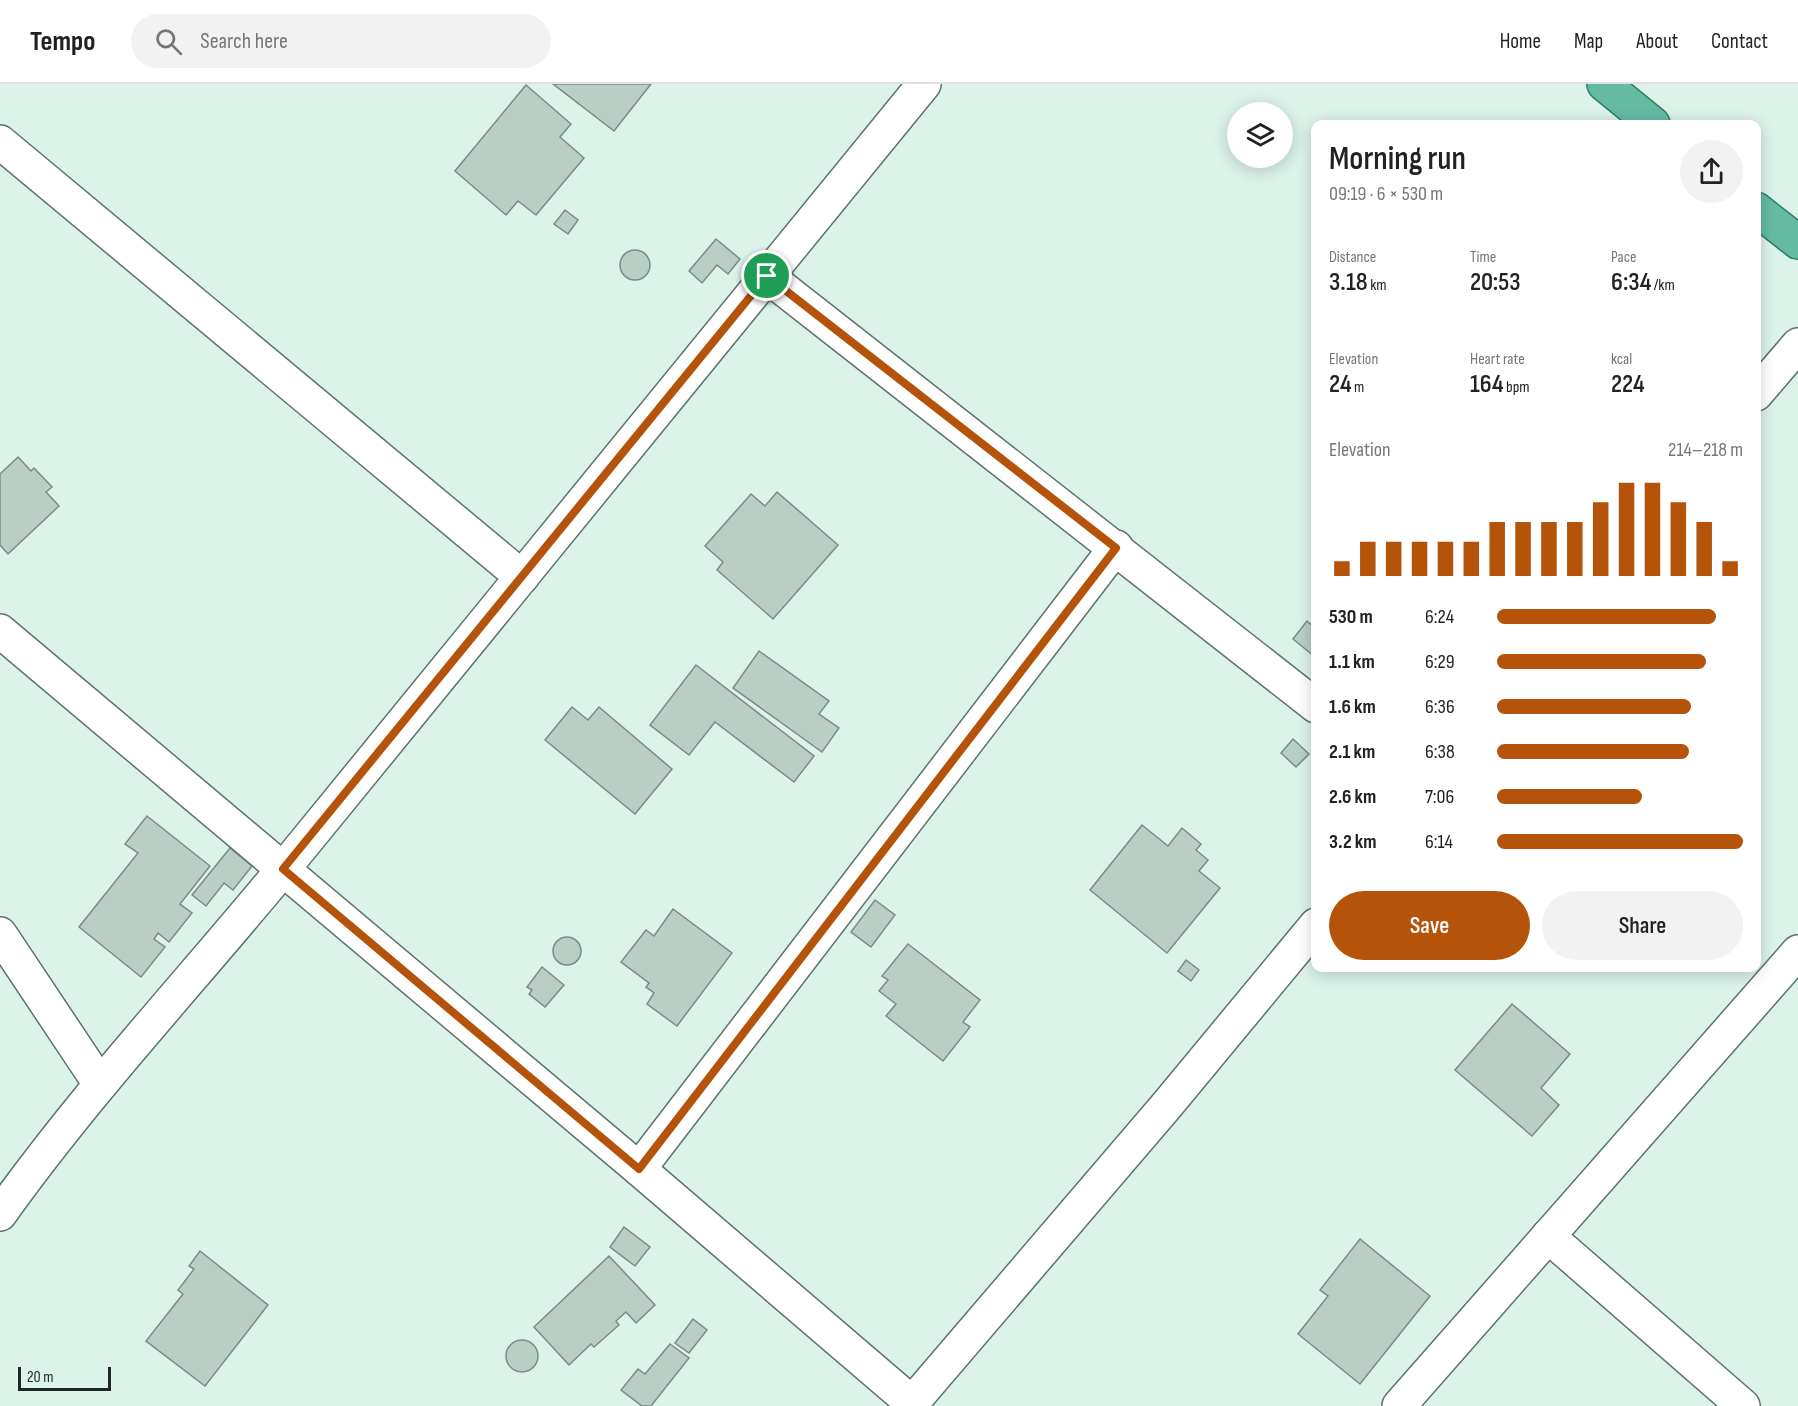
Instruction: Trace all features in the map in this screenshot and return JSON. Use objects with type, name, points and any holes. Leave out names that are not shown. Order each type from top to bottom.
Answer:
[{"type":"highway","points":[[1604,84],[1648,120]]},
{"type":"highway","points":[[1761,213],[1798,242]]},
{"type":"street","points":[[0,1214],[31,1170],[100,1084],[283,869],[924,84]]},
{"type":"street","points":[[0,142],[522,577]]},
{"type":"street","points":[[767,276],[1311,702]]},
{"type":"street","points":[[1761,388],[1798,345]]},
{"type":"street","points":[[639,1169],[1116,548]]},
{"type":"street","points":[[0,632],[639,1169],[911,1405],[1167,1106],[1311,931]]},
{"type":"street","points":[[0,934],[100,1084]]},
{"type":"street","points":[[1399,1406],[1797,954]]},
{"type":"street","points":[[1548,1236],[1743,1406]]},
{"type":"building","points":[[553,84],[651,84],[614,131]]},
{"type":"building","points":[[526,85],[571,124],[560,137],[584,158],[536,215],[518,201],[506,215],[455,171]]},
{"type":"building","points":[[565,210],[578,220],[568,234],[554,224]]},
{"type":"building","points":[[716,239],[740,259],[728,274],[717,265],[702,283],[689,271]]},
{"type":"building","points":[[635,250],[646,254],[650,265],[646,276],[635,280],[624,276],[620,265],[624,254]]},
{"type":"building","points":[[18,457],[31,471],[34,468],[52,487],[46,492],[59,506],[8,554],[0,545],[0,474]]},
{"type":"building","points":[[777,492],[838,545],[773,619],[717,570],[723,562],[705,546],[751,494],[765,506]]},
{"type":"building","points":[[1307,621],[1311,625],[1311,654],[1293,639]]},
{"type":"building","points":[[759,651],[829,701],[819,714],[839,728],[822,752],[733,688]]},
{"type":"building","points":[[696,665],[814,756],[794,782],[715,722],[689,755],[650,725]]},
{"type":"building","points":[[572,707],[588,720],[599,707],[672,769],[635,814],[545,740]]},
{"type":"building","points":[[1293,739],[1309,754],[1296,767],[1281,753]]},
{"type":"building","points":[[147,816],[210,866],[180,904],[192,913],[169,942],[158,933],[154,939],[165,947],[141,977],[79,927],[138,853],[125,844]]},
{"type":"building","points":[[1142,825],[1168,846],[1182,828],[1201,844],[1196,850],[1208,860],[1199,871],[1220,888],[1167,953],[1090,890]]},
{"type":"building","points":[[230,848],[252,866],[233,890],[224,883],[206,906],[192,895]]},
{"type":"building","points":[[875,900],[895,915],[871,947],[851,932]]},
{"type":"building","points":[[673,909],[732,953],[677,1026],[647,1004],[654,993],[646,987],[649,983],[621,962],[646,930],[654,936]]},
{"type":"building","points":[[567,937],[577,941],[581,951],[577,961],[567,965],[557,961],[553,951],[557,941]]},
{"type":"building","points":[[908,944],[980,1000],[963,1022],[970,1027],[943,1061],[886,1016],[896,1004],[879,991],[888,980],[882,976]]},
{"type":"building","points":[[1186,960],[1199,970],[1191,981],[1178,971]]},
{"type":"building","points":[[542,967],[564,985],[545,1007],[529,994],[532,990],[527,987]]},
{"type":"building","points":[[1512,1004],[1570,1054],[1541,1088],[1559,1105],[1532,1136],[1455,1070]]},
{"type":"building","points":[[624,1227],[650,1247],[635,1266],[610,1247]]},
{"type":"building","points":[[1360,1239],[1430,1296],[1360,1384],[1298,1334],[1328,1296],[1320,1290]]},
{"type":"building","points":[[200,1251],[268,1305],[205,1386],[146,1341],[183,1294],[178,1290],[194,1269],[189,1266]]},
{"type":"building","points":[[609,1256],[655,1305],[636,1323],[626,1312],[616,1321],[619,1325],[594,1347],[591,1344],[569,1365],[534,1327]]},
{"type":"building","points":[[693,1319],[707,1330],[689,1353],[675,1343]]},
{"type":"building","points":[[522,1340],[533,1345],[538,1356],[533,1367],[522,1372],[511,1367],[506,1356],[511,1345]]},
{"type":"building","points":[[670,1344],[689,1358],[651,1406],[642,1406],[621,1390],[638,1369],[645,1374]]},
{"type":"route","points":[[767,276],[1116,548],[639,1169],[283,869],[767,276]]}]
